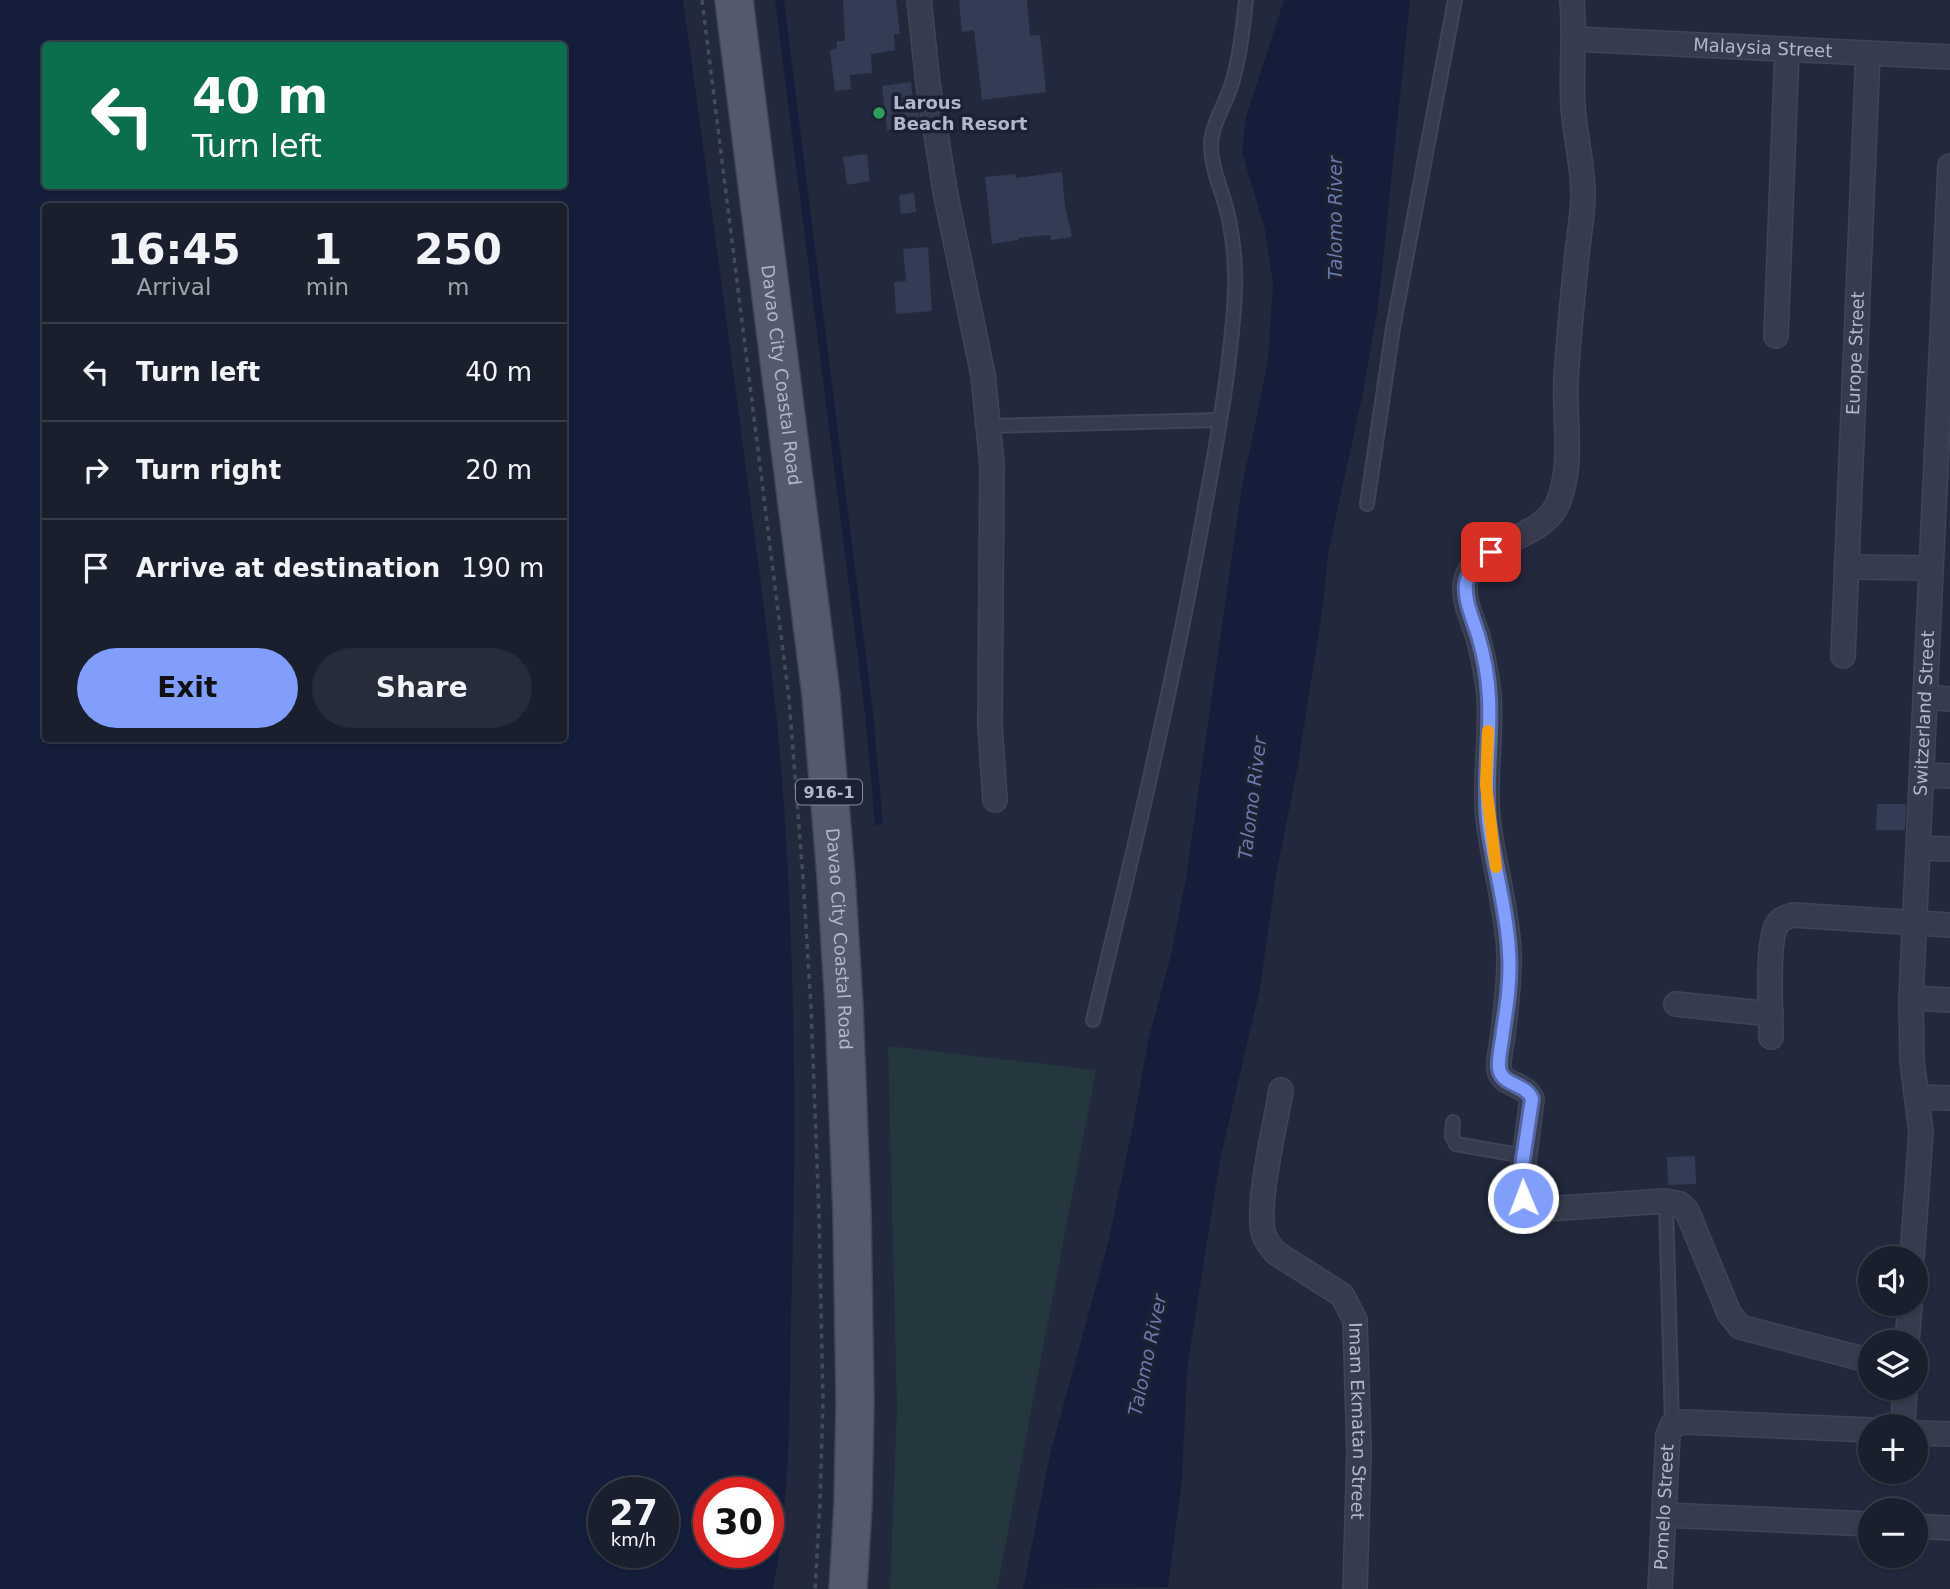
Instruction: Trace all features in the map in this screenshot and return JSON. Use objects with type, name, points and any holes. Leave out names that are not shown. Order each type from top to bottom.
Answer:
[{"type":"main road","name":"Davao City Coastal Road","points":[[734,0],[821,695],[835,862],[844,1006],[854,1348],[853,1479],[848,1589]]},
{"type":"street","points":[[919,0],[928,83],[945,191],[983,375],[989,426],[992,465],[990,725],[995,800]]},
{"type":"street","points":[[1572,0],[1573,103],[1583,179],[1583,200],[1571,305],[1566,385],[1569,443],[1565,481],[1557,507],[1541,524],[1477,561],[1469,572],[1465,587],[1466,604],[1478,637],[1489,697],[1486,785],[1488,819],[1509,951],[1508,993],[1499,1067],[1505,1080],[1524,1088],[1532,1099],[1520,1192],[1528,1203],[1557,1209],[1666,1201],[1679,1204],[1687,1211],[1729,1313],[1740,1327],[1858,1359]]},
{"type":"street","name":"Malaysia Street","points":[[1574,39],[1950,57]]},
{"type":"street","points":[[1776,336],[1787,49]]},
{"type":"street","name":"Europe Street","points":[[1843,656],[1868,52]]},
{"type":"street","name":"Switzerland Street","points":[[1913,1246],[1920,1153],[1918,1097],[1912,1061],[1911,998],[1947,283],[1950,166]]},
{"type":"street","points":[[1847,567],[1931,568]]},
{"type":"street","points":[[1926,697],[1950,699]]},
{"type":"street","points":[[1922,775],[1950,776]]},
{"type":"street","points":[[1919,848],[1950,849]]},
{"type":"street","points":[[1676,1004],[1771,1025],[1772,945],[1777,924],[1783,918],[1793,915],[1950,925]]},
{"type":"street","points":[[1911,998],[1950,1000]]},
{"type":"street","name":"Imam Ekmatan Street","points":[[1281,1090],[1262,1207],[1264,1234],[1276,1253],[1342,1295],[1355,1320],[1359,1452],[1355,1589]]},
{"type":"street","points":[[1918,1097],[1950,1098]]},
{"type":"street","points":[[1672,1425],[1685,1422],[1858,1429]]},
{"type":"street","name":"Pomelo Street","points":[[1660,1589],[1668,1435],[1672,1425]]},
{"type":"street","points":[[1928,1433],[1950,1434]]},
{"type":"street","points":[[1664,1515],[1858,1523]]},
{"type":"street","points":[[1928,1527],[1950,1528]]},
{"type":"lane","points":[[1093,1020],[1147,798],[1182,636],[1220,420],[1237,285],[1229,218],[1213,167],[1211,145],[1238,59],[1246,0]]},
{"type":"lane","points":[[1367,504],[1393,328],[1455,0]]},
{"type":"lane","points":[[989,426],[1220,420]]},
{"type":"lane","points":[[1453,1122],[1452,1136],[1456,1144],[1524,1156]]},
{"type":"lane","points":[[1666,1201],[1672,1425]]},
{"type":"path","points":[[702,0],[789,699],[803,878],[817,1160],[822,1375],[820,1503],[815,1589]]},
{"type":"shaded area","points":[[888,1046],[1096,1070],[997,1589],[890,1589],[897,1407]]},
{"type":"water","points":[[0,0],[683,0],[764,608],[781,764],[789,892],[794,1084],[790,1394],[784,1513],[784,1477],[693,1477],[693,1568],[776,1568],[773,1589],[0,1589]]},
{"type":"water","points":[[775,0],[784,0],[873,712],[883,824],[875,825],[865,713]]},
{"type":"water","name":"Talomo River","points":[[1284,0],[1410,0],[1378,307],[1362,397],[1328,553],[1323,605],[1298,764],[1276,875],[1260,988],[1220,1160],[1187,1369],[1182,1479],[1168,1587],[1023,1589],[1050,1454],[1108,1243],[1148,1041],[1172,951],[1186,878],[1241,492],[1268,361],[1273,284],[1265,230],[1242,152],[1246,117]]},
{"type":"building","points":[[843,0],[896,0],[900,34],[894,34],[895,50],[871,54],[872,73],[850,75],[851,89],[835,91],[830,51],[837,48],[837,41],[845,41]]},
{"type":"building","points":[[959,0],[1027,0],[1030,36],[1040,35],[1046,92],[982,100],[974,30],[962,32]]},
{"type":"building","points":[[911,82],[913,102],[917,102],[920,120],[905,122],[906,126],[887,130],[882,86]]},
{"type":"building","points":[[867,154],[870,181],[847,185],[843,157]]},
{"type":"building","points":[[1062,172],[1065,206],[1072,237],[1051,240],[1050,235],[992,244],[985,177],[1016,174],[1016,178]]},
{"type":"building","points":[[914,193],[916,212],[901,214],[899,195]]},
{"type":"building","points":[[928,247],[932,311],[896,314],[894,282],[906,281],[903,249]]},
{"type":"building","points":[[1877,804],[1906,804],[1905,830],[1876,830]]},
{"type":"building","points":[[1695,1156],[1696,1184],[1668,1185],[1667,1157]]},
{"type":"slow traffic","points":[[1488,731],[1488,819],[1496,867]]},
{"type":"place","name":"Larous Beach Resort","points":[[879,113]]},
{"type":"route","points":[[1491,552],[1477,561],[1469,572],[1465,587],[1466,604],[1486,670],[1489,697],[1486,785],[1488,819],[1509,951],[1508,993],[1499,1067],[1505,1080],[1524,1088],[1532,1099],[1519,1186],[1523,1198]]}]
